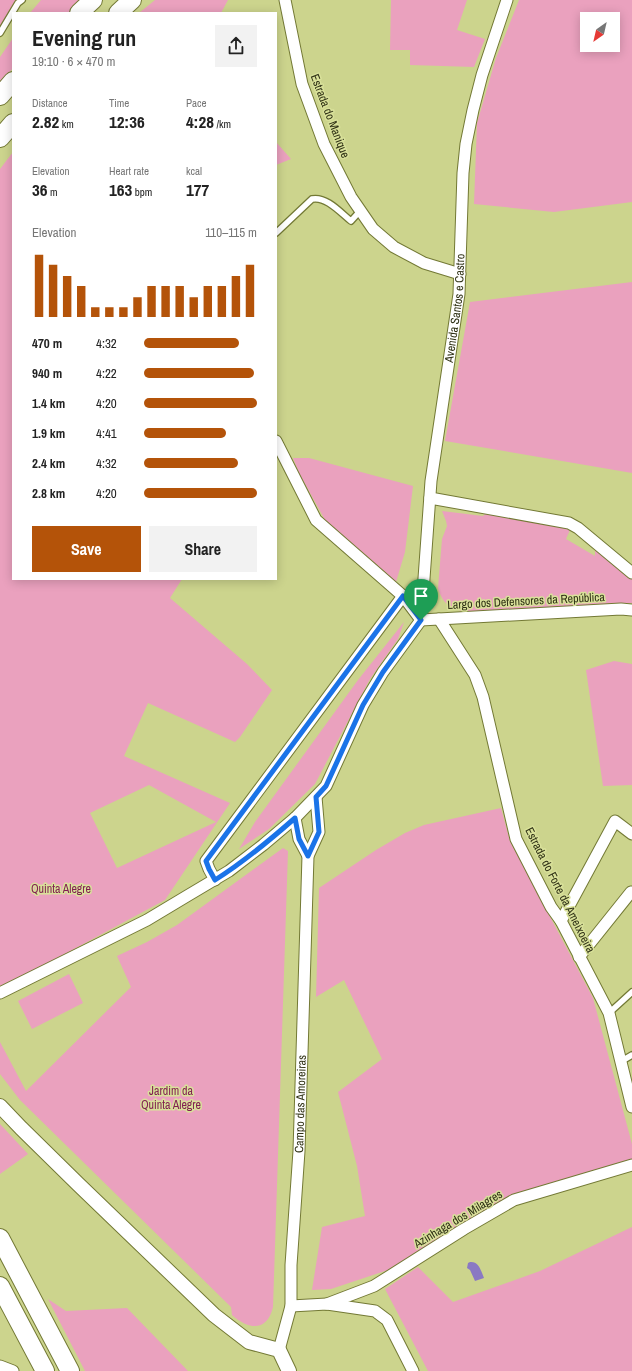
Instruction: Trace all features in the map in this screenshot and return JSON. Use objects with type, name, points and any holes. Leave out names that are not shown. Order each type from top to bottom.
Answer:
[{"type":"main road","points":[[80,12],[93,0]]},
{"type":"main road","points":[[119,12],[132,0]]},
{"type":"main road","points":[[0,96],[12,81]]},
{"type":"main road","points":[[0,138],[12,124]]},
{"type":"main road","points":[[0,1238],[70,1371]]},
{"type":"main road","points":[[3,1291],[45,1371]]},
{"type":"street","name":"Estrada do Manique","points":[[285,0],[302,84],[324,144],[351,197],[373,229],[394,247],[424,263],[460,274]]},
{"type":"street","name":"Avenida Santos e Castro","points":[[421,620],[431,481],[459,294],[463,173],[466,144],[482,75],[507,0]]},
{"type":"street","points":[[0,993],[147,920],[215,880],[263,845],[295,818],[326,786],[363,705],[383,672],[421,620],[403,596],[316,520],[277,443]]},
{"type":"street","points":[[430,498],[569,524],[578,528],[632,573]]},
{"type":"street","points":[[215,880],[206,861],[403,596]]},
{"type":"street","name":"Largo dos Defensores da República","points":[[421,620],[621,609],[632,610]]},
{"type":"street","name":"Estrada do Forte da Ameixoeira","points":[[439,619],[475,675],[483,697],[516,839],[609,1013],[631,1102]]},
{"type":"street","name":"Campo das Amoreiras","points":[[279,1350],[291,1306],[291,1265],[299,1151],[308,856],[319,832],[316,797]]},
{"type":"street","name":"Campo das Amoreiras","points":[[295,818],[299,839],[308,856]]},
{"type":"street","points":[[561,921],[615,821],[632,834]]},
{"type":"street","points":[[579,957],[631,892]]},
{"type":"street","points":[[0,1106],[38,1145],[214,1314],[249,1342],[279,1350],[290,1371]]},
{"type":"street","name":"Azinhaga dos Milagres","points":[[327,1304],[374,1286],[464,1229],[514,1200],[632,1166]]},
{"type":"street","points":[[291,1306],[327,1304],[375,1311],[387,1320],[413,1371]]},
{"type":"street","points":[[0,1366],[13,1371]]},
{"type":"lane","points":[[13,12],[18,3],[22,0]]},
{"type":"lane","points":[[0,33],[12,13]]},
{"type":"lane","points":[[277,232],[312,199],[318,197],[324,199],[351,221],[361,210]]},
{"type":"lane","points":[[609,1013],[632,992]]},
{"type":"lane","points":[[620,1062],[632,1054]]},
{"type":"green space","points":[[0,0],[18,0],[0,28]]},
{"type":"green space","points":[[41,0],[84,0],[70,12],[31,12]]},
{"type":"green space","points":[[155,0],[228,0],[222,12],[140,12]]},
{"type":"green space","points":[[391,0],[467,0],[457,30],[485,39],[474,67],[410,65],[410,50],[390,50]]},
{"type":"green space","points":[[519,0],[632,0],[632,202],[554,212],[474,204],[477,123],[496,58]]},
{"type":"green space","points":[[12,39],[12,69],[0,83],[0,57]]},
{"type":"green space","points":[[277,143],[291,159],[277,165]]},
{"type":"green space","name":"Quinta Alegre","points":[[12,153],[12,580],[181,580],[170,598],[247,664],[272,690],[235,742],[148,703],[124,756],[230,803],[165,900],[50,962],[0,986],[0,169]],"holes":[[[149,785],[216,822],[117,868],[90,813]]]},
{"type":"green space","points":[[632,282],[632,473],[445,441],[470,302]]},
{"type":"green space","points":[[293,458],[309,458],[413,486],[405,552],[396,582],[325,520],[299,473]]},
{"type":"green space","points":[[489,510],[522,515],[570,530],[566,539],[595,556],[595,549],[632,579],[632,603],[476,611],[462,611],[450,607],[441,596],[438,588],[442,539],[447,526],[442,511],[483,516]]},
{"type":"green space","points":[[404,622],[398,639],[370,679],[315,784],[269,829],[239,849],[255,822],[358,680]]},
{"type":"green space","points":[[614,661],[632,664],[632,785],[603,786],[586,670]]},
{"type":"green space","points":[[501,808],[510,841],[593,998],[632,1144],[632,1161],[513,1197],[388,1270],[331,1289],[312,1290],[322,1227],[365,1216],[357,1166],[338,1092],[382,1059],[344,980],[316,997],[319,888],[376,850],[405,833],[424,825]]},
{"type":"green space","name":"Jardim da Quinta Alegre","points":[[283,848],[288,851],[273,1307],[266,1321],[257,1326],[251,1326],[238,1320],[232,1315],[231,1307],[20,1100],[0,1074],[0,1042],[26,1091],[131,987],[117,956],[147,942],[177,925]]},
{"type":"green space","points":[[69,974],[83,1003],[32,1029],[18,1001]]},
{"type":"green space","points":[[0,1124],[28,1154],[0,1174]]},
{"type":"green space","points":[[632,1227],[632,1371],[428,1371],[385,1289],[418,1267],[453,1302],[540,1271]]},
{"type":"green space","points":[[48,1299],[66,1311],[127,1308],[188,1371],[85,1371]]},
{"type":"shaded area","points":[[470,1262],[478,1265],[484,1278],[475,1281],[470,1270],[467,1268],[468,1263]]},
{"type":"route","points":[[403,596],[421,620],[383,672],[363,705],[326,786],[316,797],[319,832],[308,856],[299,839],[295,818],[263,845],[215,880],[206,861],[403,596]]}]
